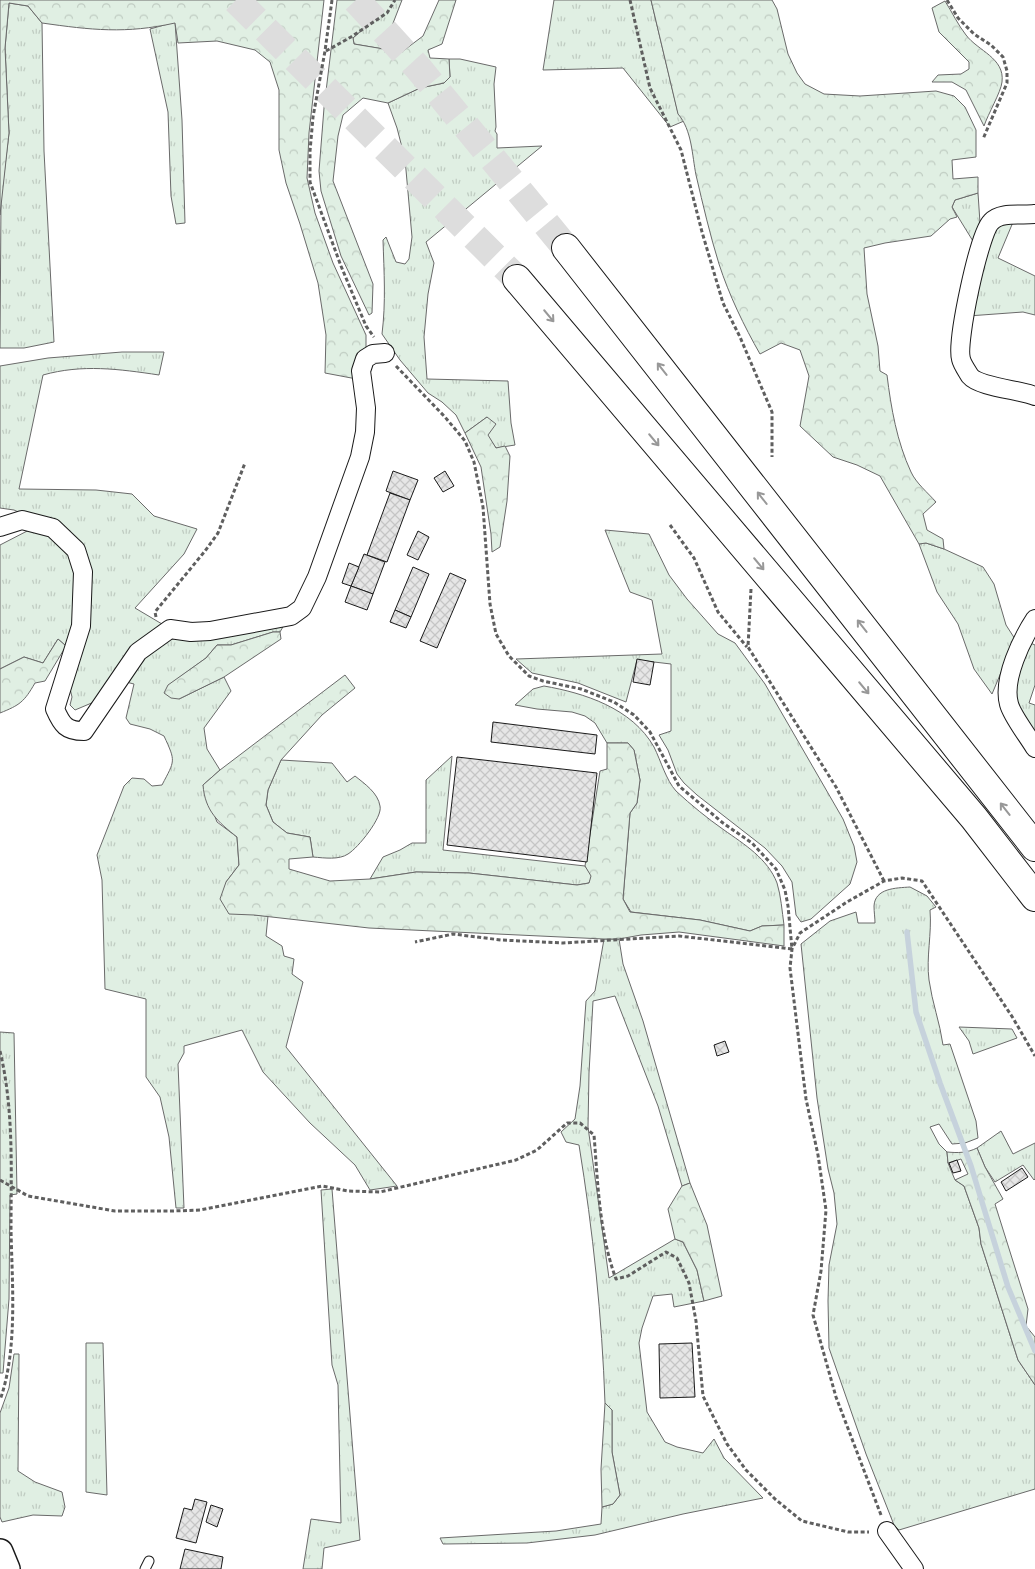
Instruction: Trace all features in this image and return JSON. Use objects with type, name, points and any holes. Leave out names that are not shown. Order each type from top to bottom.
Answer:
[{"type":"highway","points":[[566,248],[1035,847]]},
{"type":"highway","points":[[517,279],[968,811],[1035,897]]},
{"type":"street","points":[[1035,214],[1004,215],[991,222],[981,244],[967,297],[961,358],[972,378],[1002,389],[1035,396]]},
{"type":"street","points":[[0,527],[22,520],[53,528],[76,550],[83,572],[80,626],[55,710],[60,722],[72,731],[84,731],[138,652],[170,629],[191,632],[210,631],[234,625],[291,616],[302,608],[334,535],[360,457],[365,432],[366,408],[361,371],[365,359],[373,354],[385,353]]},
{"type":"street","points":[[1035,619],[1026,634],[1006,690],[1009,705],[1035,748]]},
{"type":"street","points":[[887,1531],[914,1569]]},
{"type":"street","points":[[0,1552],[7,1569]]},
{"type":"path","points":[[0,1180],[28,1196],[115,1211],[200,1210],[322,1186],[348,1191],[380,1192],[516,1160],[537,1150],[567,1123],[580,1123],[594,1135],[600,1206],[608,1256],[616,1279],[628,1276],[666,1252],[677,1258],[689,1283],[696,1321],[703,1396],[727,1444],[746,1470],[775,1499],[802,1521],[848,1532],[887,1531],[836,1397],[814,1315],[821,1271],[826,1210],[818,1155],[805,1089],[790,968],[792,948],[785,890],[776,869],[752,843],[723,823],[680,786],[650,732],[634,716],[614,702],[581,689],[529,676],[508,656],[496,634],[490,604],[483,507],[474,462],[465,441],[445,417],[391,361],[366,326],[310,182],[312,125],[332,0]]},
{"type":"path","points":[[325,52],[387,13],[395,0]]},
{"type":"path","points":[[630,0],[650,88],[681,150],[723,303],[772,412],[772,457]]},
{"type":"path","points":[[947,0],[958,18],[974,34],[991,45],[1003,58],[1007,71],[1007,84],[983,139]]},
{"type":"path","points":[[170,629],[157,624],[155,612],[218,533],[245,462]]},
{"type":"path","points":[[670,525],[694,558],[718,612],[748,648],[836,787],[884,881]]},
{"type":"path","points":[[748,648],[751,580]]},
{"type":"path","points":[[792,948],[800,934],[847,902],[884,881],[902,878],[922,881],[1002,1002],[1035,1056]]},
{"type":"path","points":[[415,942],[453,934],[501,940],[563,943],[679,936],[792,948]]},
{"type":"path","points":[[0,1051],[6,1078],[11,1130],[12,1302],[10,1359],[0,1400]]},
{"type":"green space","points":[[0,0],[324,0],[309,133],[307,178],[315,213],[333,263],[366,335],[366,355],[362,380],[325,373],[326,335],[318,283],[286,183],[279,150],[279,90],[270,62],[255,50],[217,41],[178,43],[175,23],[124,30],[77,28],[42,23],[28,6],[9,3],[5,48],[9,133],[0,215]]},
{"type":"green space","points":[[337,0],[363,0],[375,18],[353,38],[354,44],[403,51],[423,36],[439,0],[456,0],[442,44],[428,50],[430,58],[449,59],[450,77],[444,83],[420,88],[388,103],[363,98],[343,115],[338,136],[333,181],[373,284],[372,313],[369,315],[341,256],[321,191],[319,171],[324,108]]},
{"type":"green space","points":[[372,0],[402,0],[383,49],[354,44],[353,38],[375,18],[367,6]]},
{"type":"green space","points":[[554,0],[651,0],[678,113],[684,121],[670,127],[623,68],[543,70]]},
{"type":"green space","points":[[651,0],[772,0],[777,9],[788,54],[797,73],[805,84],[824,94],[860,96],[936,91],[954,96],[965,107],[976,130],[976,157],[952,160],[953,179],[978,177],[978,193],[955,200],[952,207],[957,217],[950,219],[931,236],[864,248],[867,294],[878,346],[880,371],[887,375],[895,425],[906,461],[916,480],[936,502],[923,514],[927,530],[943,539],[944,549],[926,543],[919,544],[880,476],[857,465],[833,457],[800,426],[809,376],[800,350],[781,343],[760,354],[754,343],[732,299],[716,253],[696,175],[689,135],[683,120],[678,114]]},
{"type":"green space","points":[[945,1],[966,35],[990,55],[1002,74],[1001,86],[984,126],[966,90],[952,82],[932,82],[938,75],[961,74],[969,69],[969,62],[939,32],[932,8]]},
{"type":"green space","points":[[9,3],[28,6],[42,23],[44,151],[54,342],[24,348],[0,348],[1,199],[9,133],[5,48]]},
{"type":"green space","points":[[175,22],[182,120],[185,223],[176,224],[171,196],[168,112],[150,29]]},
{"type":"green space","points":[[449,59],[460,59],[496,67],[494,84],[497,148],[542,146],[426,242],[434,263],[428,294],[424,337],[427,379],[508,381],[511,423],[515,445],[496,448],[487,435],[487,417],[465,433],[456,415],[442,402],[428,393],[400,360],[382,334],[384,299],[383,240],[386,237],[396,262],[405,264],[409,259],[412,237],[405,159],[388,103],[420,88],[444,83],[450,77]]},
{"type":"green space","points":[[978,193],[980,223],[976,246],[952,207],[955,200]]},
{"type":"green space","points":[[1016,215],[998,258],[1035,276],[1035,315],[1023,312],[968,316],[991,228]]},
{"type":"green space","points":[[122,352],[164,352],[159,375],[115,369],[86,369],[43,375],[19,489],[96,490],[132,494],[154,516],[197,529],[184,554],[135,608],[162,624],[179,632],[284,625],[280,632],[273,632],[231,645],[217,645],[206,658],[169,685],[179,699],[224,677],[231,691],[204,728],[207,749],[220,770],[203,785],[217,822],[237,837],[239,865],[226,882],[254,915],[268,916],[266,936],[282,946],[284,956],[294,959],[292,974],[303,982],[286,1047],[397,1186],[370,1190],[355,1165],[310,1123],[263,1072],[242,1030],[184,1046],[184,1053],[178,1064],[184,1208],[176,1208],[169,1137],[160,1097],[146,1077],[146,999],[105,989],[102,880],[97,855],[124,786],[132,778],[144,779],[152,786],[162,785],[172,765],[171,751],[164,736],[150,729],[130,724],[126,718],[134,684],[126,682],[94,702],[75,710],[70,705],[72,697],[68,680],[89,567],[75,537],[67,529],[31,518],[14,510],[0,508],[0,366],[48,358]]},
{"type":"green space","points":[[487,417],[496,424],[488,435],[496,448],[505,446],[510,456],[507,501],[500,547],[492,552],[481,467],[465,433]]},
{"type":"green space","points":[[33,528],[56,534],[76,559],[76,624],[66,646],[58,639],[43,663],[24,657],[0,669],[0,545]]},
{"type":"green space","points":[[605,530],[649,534],[669,575],[687,599],[718,634],[735,643],[765,684],[843,819],[854,846],[857,862],[850,884],[811,919],[801,922],[796,915],[792,882],[782,866],[765,848],[697,795],[677,774],[668,750],[659,735],[671,731],[671,664],[637,660],[626,702],[578,683],[532,673],[516,659],[662,654],[652,600],[630,592]]},
{"type":"green space","points":[[926,543],[983,567],[994,584],[1006,625],[1015,639],[992,694],[974,669],[958,624],[937,592],[919,544]]},
{"type":"green space","points":[[273,632],[280,632],[281,639],[224,677],[179,699],[171,698],[164,693],[168,685],[206,658],[217,645],[231,645]]},
{"type":"green space","points":[[58,639],[66,646],[45,681],[35,683],[21,702],[0,713],[0,669],[24,657],[43,663]]},
{"type":"green space","points":[[1028,642],[1035,645],[1035,685],[1029,703],[1035,705],[1035,734],[1013,698],[1013,677]]},
{"type":"green space","points":[[345,675],[355,688],[322,715],[281,760],[268,790],[266,805],[273,822],[287,833],[310,837],[313,857],[289,859],[289,869],[330,881],[370,879],[416,872],[469,873],[577,885],[589,883],[591,876],[585,866],[600,771],[607,769],[607,743],[628,743],[634,750],[640,780],[637,803],[630,813],[623,899],[630,912],[700,920],[750,931],[762,926],[784,925],[784,946],[679,932],[604,939],[369,928],[229,914],[220,899],[226,882],[239,865],[237,837],[224,826],[210,809],[206,802],[203,785]]},
{"type":"green space","points":[[544,686],[575,693],[606,704],[620,712],[645,733],[654,747],[672,787],[705,816],[762,859],[768,867],[777,883],[784,925],[762,926],[750,931],[700,920],[631,912],[623,899],[630,813],[637,803],[640,780],[634,750],[628,743],[607,743],[595,723],[585,716],[572,712],[515,705],[533,689]]},
{"type":"green space","points":[[452,756],[443,850],[585,866],[592,876],[589,883],[577,885],[469,873],[416,872],[370,879],[383,857],[412,843],[426,843],[426,780]]},
{"type":"green space","points":[[281,760],[332,763],[347,782],[355,776],[377,797],[380,806],[378,817],[363,839],[348,854],[336,858],[313,857],[310,837],[287,833],[273,822],[266,805],[268,790]]},
{"type":"green space","points":[[910,887],[927,896],[936,907],[930,910],[928,971],[930,988],[943,1045],[950,1044],[976,1121],[978,1138],[965,1143],[952,1144],[939,1124],[930,1127],[939,1144],[947,1152],[948,1163],[955,1180],[964,1186],[979,1228],[981,1244],[1018,1360],[1035,1385],[1035,1489],[899,1530],[894,1525],[866,1454],[829,1348],[829,1265],[837,1224],[834,1193],[828,1169],[817,1098],[801,944],[830,921],[856,912],[858,923],[875,923],[874,906],[878,896],[887,890]]},
{"type":"green space","points":[[604,939],[619,939],[623,964],[643,1021],[690,1183],[682,1186],[658,1106],[615,996],[593,1001],[588,1127],[609,1278],[675,1239],[683,1242],[697,1270],[704,1301],[674,1307],[672,1294],[653,1296],[639,1343],[647,1412],[665,1442],[677,1447],[703,1453],[714,1439],[724,1458],[763,1498],[683,1514],[595,1535],[527,1543],[443,1544],[440,1538],[556,1531],[601,1524],[602,1507],[613,1504],[620,1495],[612,1452],[612,1410],[605,1403],[602,1338],[596,1274],[579,1145],[566,1142],[561,1132],[575,1119],[580,1086],[586,1001],[595,991]]},
{"type":"green space","points":[[959,1027],[1012,1029],[1017,1038],[973,1054],[969,1041]]},
{"type":"green space","points":[[0,1032],[14,1033],[17,1194],[10,1195],[9,1299],[3,1373],[0,1373]]},
{"type":"green space","points":[[1001,1131],[1013,1154],[1035,1143],[1034,1180],[1023,1165],[995,1182],[985,1167],[977,1148]]},
{"type":"green space","points":[[977,1148],[985,1167],[1003,1199],[995,1204],[1028,1309],[1026,1326],[1035,1337],[1035,1385],[1018,1360],[981,1244],[979,1228],[964,1186],[955,1180],[968,1174],[961,1159],[948,1163],[947,1152],[970,1151]]},
{"type":"green space","points":[[690,1183],[707,1225],[722,1296],[704,1301],[697,1270],[683,1242],[675,1239],[668,1209],[682,1186]]},
{"type":"green space","points":[[332,1189],[360,1540],[324,1548],[322,1569],[303,1569],[311,1519],[341,1523],[338,1385],[332,1365],[321,1190]]},
{"type":"green space","points":[[86,1343],[103,1343],[107,1495],[86,1492]]},
{"type":"green space","points":[[14,1354],[19,1354],[18,1471],[35,1482],[62,1492],[65,1507],[62,1516],[33,1515],[2,1522],[0,1517],[0,1413],[9,1388]]},
{"type":"green space","points":[[605,1403],[612,1410],[612,1452],[620,1495],[613,1504],[602,1507],[601,1469]]},
{"type":"building","points":[[393,471],[418,480],[410,500],[386,491]]},
{"type":"building","points":[[445,471],[454,486],[443,492],[434,478]]},
{"type":"building","points":[[390,493],[410,500],[387,562],[367,555]]},
{"type":"building","points":[[418,531],[429,537],[418,560],[407,555]]},
{"type":"building","points":[[364,554],[385,562],[373,594],[351,586]]},
{"type":"building","points":[[349,563],[359,567],[351,586],[342,583]]},
{"type":"building","points":[[413,567],[429,574],[411,617],[395,610]]},
{"type":"building","points":[[450,573],[466,580],[437,648],[420,641]]},
{"type":"building","points":[[351,586],[373,594],[367,610],[345,602]]},
{"type":"building","points":[[395,610],[411,617],[406,628],[390,622]]},
{"type":"building","points":[[637,659],[654,662],[650,685],[633,682]]},
{"type":"building","points":[[493,722],[597,735],[595,754],[491,742]]},
{"type":"building","points":[[457,757],[597,773],[587,862],[447,845]]},
{"type":"building","points":[[725,1041],[729,1052],[717,1056],[714,1045]]},
{"type":"building","points":[[957,1160],[961,1171],[953,1173],[949,1163]]},
{"type":"building","points":[[1022,1168],[1028,1177],[1006,1191],[1001,1182]]},
{"type":"building","points":[[692,1343],[695,1397],[660,1398],[659,1344]]},
{"type":"building","points":[[195,1499],[207,1502],[196,1543],[176,1538],[184,1508],[192,1510]]},
{"type":"building","points":[[211,1505],[223,1509],[217,1527],[206,1522]]},
{"type":"building","points":[[185,1549],[223,1557],[221,1569],[180,1569]]},
{"type":"waterway","points":[[907,932],[916,1012],[971,1166],[1008,1287],[1035,1351]]},
{"type":"tunnel","points":[[236,0],[517,279]]},
{"type":"tunnel","points":[[356,0],[419,69],[566,248]]}]
